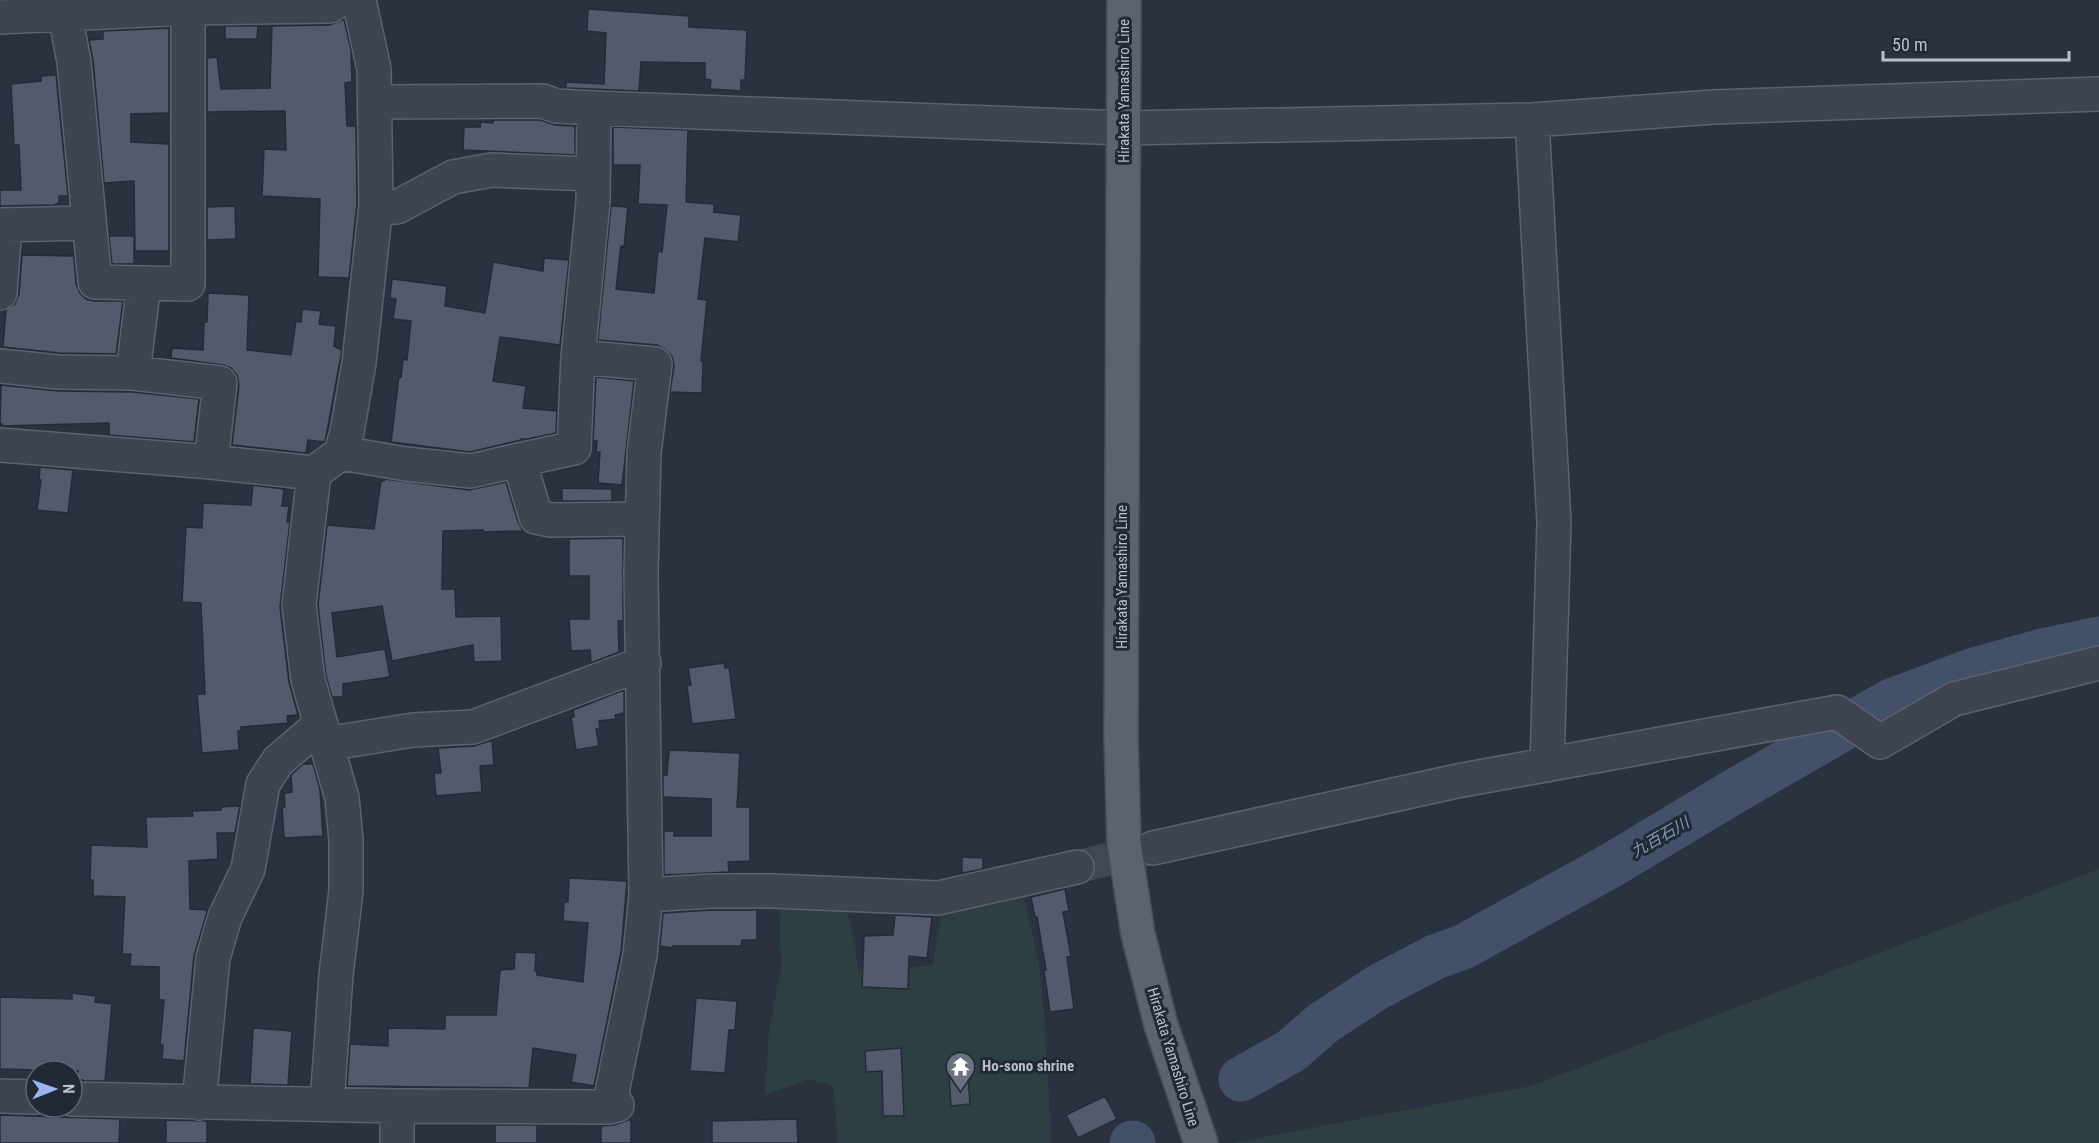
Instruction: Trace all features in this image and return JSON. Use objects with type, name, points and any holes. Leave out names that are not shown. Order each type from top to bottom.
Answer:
[{"type":"main road","name":"Hirakata Yamashiro Line","points":[[1124,0],[1121,736],[1124,843],[1138,934],[1161,1025],[1201,1143]]},
{"type":"street","points":[[0,17],[188,8],[330,6],[339,0]]},
{"type":"street","points":[[0,445],[211,462],[314,473],[341,453],[359,363],[376,205],[374,69],[359,0]]},
{"type":"street","points":[[65,14],[74,62],[95,282],[188,285],[188,8]]},
{"type":"street","points":[[375,102],[543,101],[556,106],[594,108],[1124,128],[1532,120],[1713,107],[2099,94]]},
{"type":"street","points":[[341,453],[406,464],[471,471],[574,448],[578,357],[593,202],[594,108]]},
{"type":"street","points":[[1532,120],[1554,522],[1547,765]]},
{"type":"street","points":[[376,205],[397,207],[453,177],[492,170],[592,174]]},
{"type":"street","points":[[0,292],[3,225],[89,223]]},
{"type":"street","points":[[132,373],[144,283]]},
{"type":"street","points":[[84,1099],[397,1106],[613,1106],[639,955],[646,895],[641,574],[644,453],[655,364],[578,357]]},
{"type":"street","points":[[0,366],[58,372],[132,373],[220,383],[211,462]]},
{"type":"street","points":[[519,460],[536,517],[551,520],[642,519]]},
{"type":"street","points":[[314,473],[299,605],[308,680],[342,798],[346,840],[346,891],[336,975],[327,1104]]},
{"type":"street","points":[[199,1102],[213,958],[225,918],[248,869],[263,784],[278,761],[323,735],[473,727],[644,663]]},
{"type":"street","points":[[1153,848],[1457,781],[1837,712],[1880,742],[1954,699],[2099,663]]},
{"type":"street","points":[[646,895],[711,891],[773,891],[938,898],[1077,867]]},
{"type":"street","points":[[0,1096],[24,1097]]},
{"type":"street","points":[[397,1106],[397,1143]]},
{"type":"shaded area","points":[[2099,869],[2099,1143],[1233,1143],[1531,1086]]},
{"type":"shaded area","points":[[1023,894],[1039,963],[1045,1024],[1050,1143],[838,1143],[833,1086],[809,1079],[765,1095],[769,1030],[781,970],[779,898],[846,910],[854,938],[858,971],[933,965],[942,908]]},
{"type":"building","points":[[588,9],[689,16],[689,27],[747,30],[745,80],[741,80],[741,91],[710,89],[711,80],[705,79],[705,63],[641,62],[639,91],[566,88],[566,82],[604,84],[606,33],[587,31]]},
{"type":"building","points":[[344,19],[351,50],[352,82],[345,83],[347,126],[356,126],[357,204],[349,278],[318,277],[320,199],[262,196],[264,149],[286,150],[285,111],[207,112],[207,58],[217,57],[221,89],[270,88],[272,26],[330,25]]},
{"type":"building","points":[[225,26],[258,26],[257,39],[225,39]]},
{"type":"building","points":[[169,28],[169,113],[131,114],[131,142],[169,144],[169,251],[135,251],[134,181],[104,183],[93,60],[89,40],[103,39],[103,31]]},
{"type":"building","points":[[56,75],[68,196],[59,196],[59,203],[54,205],[0,206],[0,190],[21,190],[19,145],[14,145],[11,84],[41,81],[41,76]]},
{"type":"building","points":[[493,120],[540,120],[555,125],[575,126],[575,155],[463,150],[464,127],[480,127],[481,122],[493,123]]},
{"type":"building","points":[[613,127],[688,130],[686,202],[714,204],[714,212],[741,215],[738,242],[705,238],[698,299],[707,300],[701,361],[703,361],[702,393],[670,392],[674,366],[672,356],[665,349],[657,345],[598,340],[611,206],[628,207],[624,247],[621,246],[616,289],[654,293],[658,251],[662,252],[667,205],[638,204],[640,165],[613,165]]},
{"type":"building","points":[[235,206],[236,239],[207,240],[207,207]]},
{"type":"building","points":[[109,236],[134,236],[134,264],[112,264]]},
{"type":"building","points":[[22,255],[74,256],[76,284],[86,299],[123,301],[116,354],[59,353],[3,347],[6,310],[15,304],[19,294]]},
{"type":"building","points":[[544,258],[569,260],[560,345],[500,337],[493,381],[526,386],[523,408],[557,411],[556,433],[470,452],[391,442],[399,376],[401,377],[403,359],[407,360],[411,321],[393,319],[396,299],[390,298],[392,279],[447,286],[445,306],[485,313],[493,262],[543,271]]},
{"type":"building","points":[[208,293],[249,295],[247,350],[291,355],[296,321],[301,322],[302,309],[321,311],[319,324],[336,326],[334,346],[342,350],[325,442],[308,440],[306,453],[232,445],[239,385],[237,375],[231,368],[223,365],[171,358],[172,348],[203,350]]},
{"type":"building","points":[[596,377],[634,381],[622,485],[598,483],[600,452],[596,452],[597,441],[593,441]]},
{"type":"building","points":[[1,385],[58,391],[132,392],[199,399],[194,442],[109,435],[109,423],[2,426],[0,424]]},
{"type":"building","points":[[40,467],[73,470],[68,513],[37,510],[41,480],[39,480]]},
{"type":"building","points":[[385,479],[469,490],[506,482],[523,531],[443,531],[442,589],[455,589],[456,617],[501,616],[502,661],[474,662],[473,645],[392,661],[382,606],[332,613],[337,657],[385,649],[390,677],[343,684],[343,697],[332,697],[326,676],[318,605],[327,525],[374,529],[381,481]]},
{"type":"building","points":[[253,485],[284,489],[282,506],[289,506],[287,522],[290,522],[280,607],[289,682],[298,715],[287,716],[288,723],[241,727],[241,731],[238,731],[239,750],[202,753],[197,694],[205,694],[201,603],[182,602],[186,527],[202,528],[203,503],[251,505]]},
{"type":"building","points":[[562,488],[612,489],[612,501],[562,501]]},
{"type":"building","points":[[623,538],[623,621],[618,621],[619,652],[591,663],[590,650],[571,651],[569,619],[589,619],[589,576],[569,576],[569,539]]},
{"type":"building","points":[[724,663],[725,668],[729,667],[736,719],[692,724],[687,686],[691,685],[688,668]]},
{"type":"building","points":[[624,690],[624,713],[615,715],[616,719],[599,721],[600,729],[596,729],[599,746],[576,750],[571,717],[574,717],[573,710]]},
{"type":"building","points":[[492,740],[494,765],[480,766],[482,792],[436,796],[434,773],[441,773],[438,748],[474,746]]},
{"type":"building","points":[[669,750],[740,753],[737,807],[750,807],[750,861],[728,862],[729,872],[664,875],[664,831],[674,831],[674,836],[711,836],[711,799],[663,797],[663,775],[667,775]]},
{"type":"building","points":[[303,764],[313,764],[320,790],[323,836],[284,838],[282,807],[285,807],[284,793],[292,792],[291,775]]},
{"type":"building","points":[[240,806],[235,833],[217,833],[218,859],[189,861],[190,909],[207,910],[207,912],[194,956],[184,1061],[162,1059],[163,1045],[160,1045],[164,1000],[159,1000],[159,967],[130,966],[131,954],[122,954],[125,897],[93,896],[93,880],[90,880],[91,845],[147,847],[146,817],[193,816],[192,811],[221,810],[221,807]]},
{"type":"building","points":[[962,857],[983,858],[983,869],[962,873]]},
{"type":"building","points":[[569,878],[627,881],[621,952],[594,1086],[571,1082],[576,1055],[533,1048],[529,1088],[347,1086],[350,1044],[388,1046],[388,1028],[445,1029],[445,1015],[496,1015],[500,970],[514,969],[515,952],[536,953],[535,971],[537,975],[583,982],[588,923],[563,921],[564,902],[568,902]]},
{"type":"building","points":[[1065,889],[1069,911],[1063,912],[1071,956],[1067,957],[1074,1009],[1050,1012],[1044,971],[1046,970],[1037,917],[1035,917],[1031,897]]},
{"type":"building","points":[[757,910],[757,940],[742,940],[741,946],[673,946],[673,948],[660,946],[663,913]]},
{"type":"building","points":[[895,915],[932,917],[927,958],[909,956],[908,989],[862,987],[864,936],[893,935]]},
{"type":"building","points":[[72,993],[96,996],[95,1002],[112,1004],[105,1081],[84,1081],[84,1059],[24,1059],[24,1070],[0,1069],[0,997],[72,999]]},
{"type":"building","points":[[696,998],[737,1001],[735,1030],[729,1030],[725,1073],[690,1071]]},
{"type":"building","points":[[253,1028],[292,1031],[288,1085],[250,1084]]},
{"type":"building","points":[[901,1048],[904,1116],[883,1116],[882,1071],[866,1072],[865,1051]]},
{"type":"building","points":[[968,1076],[970,1104],[951,1106],[949,1077]]},
{"type":"building","points":[[1105,1096],[1117,1119],[1078,1138],[1066,1115]]},
{"type":"building","points":[[0,1115],[24,1116],[24,1119],[120,1119],[119,1143],[0,1143]]},
{"type":"building","points":[[797,1119],[798,1143],[712,1143],[712,1121]]},
{"type":"building","points":[[166,1120],[207,1121],[207,1143],[166,1143]]},
{"type":"building","points":[[631,1120],[631,1143],[601,1143],[601,1126],[614,1125]]},
{"type":"building","points":[[495,1125],[537,1125],[537,1143],[495,1143]]},
{"type":"waterway","name":"九百石川","points":[[1241,1079],[1291,1051],[1323,1023],[1378,987],[1435,957],[1463,947],[1610,866],[1891,701],[1971,671],[2042,651],[2099,639]]},
{"type":"tunnel","points":[[1077,867],[1153,848]]},
{"type":"place","name":"Ho-sono shrine","points":[[961,1092]]}]
